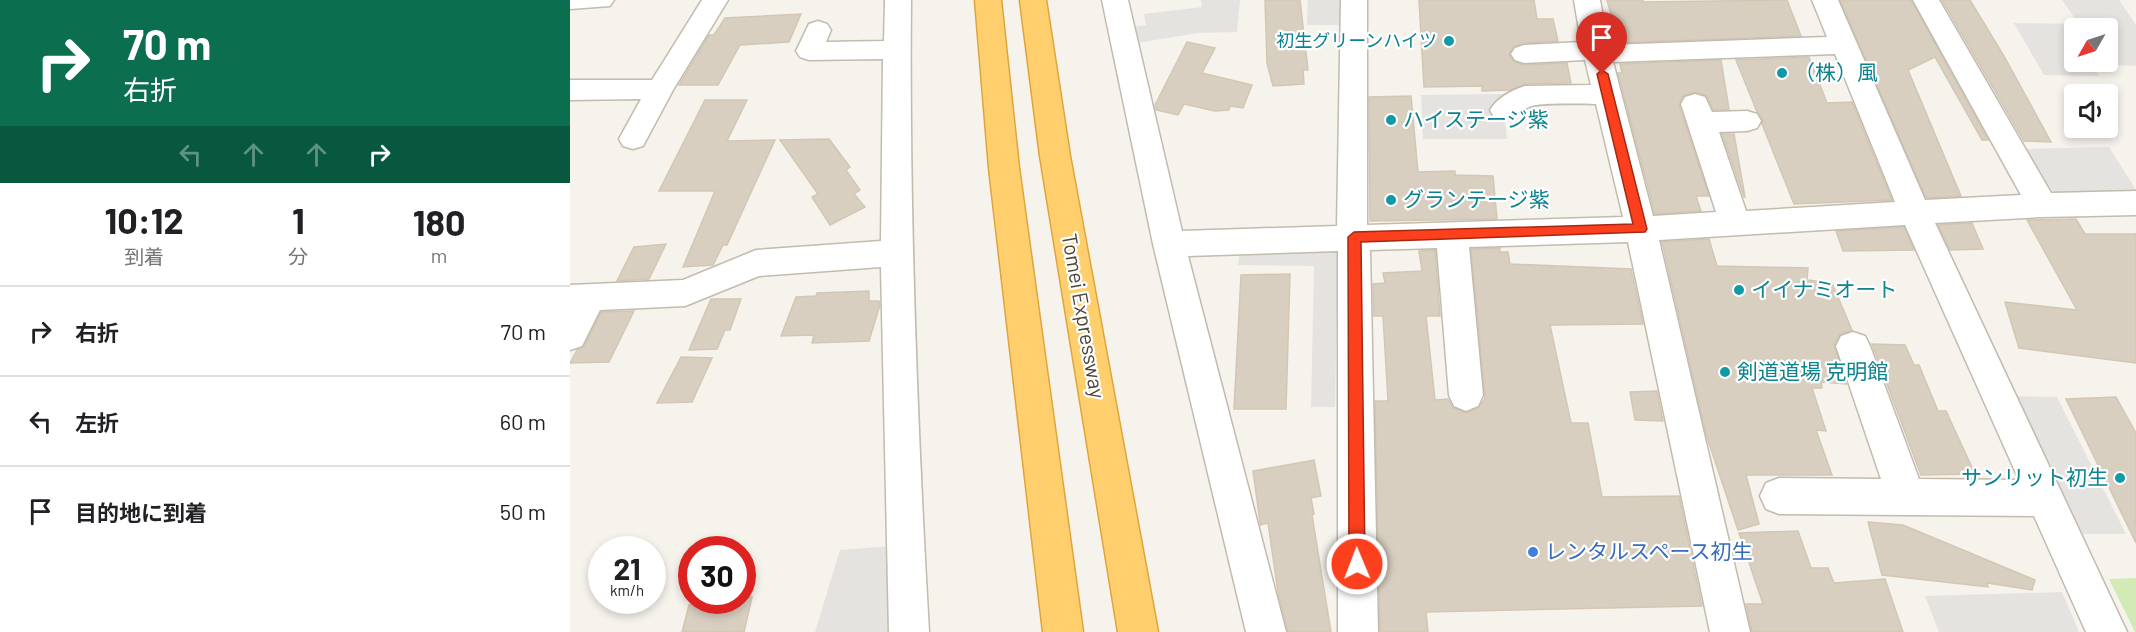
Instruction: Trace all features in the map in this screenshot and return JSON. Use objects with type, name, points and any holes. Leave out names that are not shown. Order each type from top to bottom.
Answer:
[{"type":"highway","points":[[988,0],[1004,168],[1063,632]]},
{"type":"highway","name":"Tomei Expressway","points":[[1033,0],[1055,156],[1138,632]]},
{"type":"street","points":[[570,1],[601,0]]},
{"type":"street","points":[[633,139],[660,89],[715,0]]},
{"type":"street","points":[[898,0],[895,253],[909,632]]},
{"type":"street","points":[[1115,0],[1169,244],[1266,632]]},
{"type":"street","points":[[1354,0],[1352,225],[1354,237],[1358,632]]},
{"type":"street","points":[[1587,0],[1597,52],[1641,229],[1730,632]]},
{"type":"street","points":[[1825,0],[1916,213],[2107,632]]},
{"type":"street","points":[[1926,0],[2042,205]]},
{"type":"street","points":[[818,30],[809,51],[897,50]]},
{"type":"street","points":[[1524,54],[1844,45]]},
{"type":"street","points":[[570,90],[660,89]]},
{"type":"street","points":[[1504,110],[1525,96],[1607,94]]},
{"type":"street","points":[[1735,224],[1699,113],[1747,121]]},
{"type":"street","points":[[1169,244],[1641,229],[2042,205],[2136,203]]},
{"type":"street","points":[[1452,236],[1466,395]]},
{"type":"street","points":[[570,336],[580,298],[685,293],[756,263],[895,253]]},
{"type":"street","points":[[1853,345],[1906,496]]},
{"type":"street","points":[[1779,496],[2046,498]]},
{"type":"green space","points":[[2136,578],[2136,632],[2135,632],[2109,579]]},
{"type":"shaded area","points":[[1201,0],[1240,0],[1237,32],[1198,33],[1137,43],[1133,27],[1146,25],[1144,14],[1202,7]]},
{"type":"shaded area","points":[[1308,0],[1342,0],[1341,25],[1307,25]]},
{"type":"shaded area","points":[[2062,0],[2119,0],[2136,25],[2136,66],[2118,65],[2118,18],[2075,18]]},
{"type":"shaded area","points":[[2014,23],[2064,24],[2064,72],[2096,72],[2099,76],[2044,75]]},
{"type":"shaded area","points":[[1502,94],[1507,139],[1423,139],[1421,95]]},
{"type":"shaded area","points":[[2109,147],[2136,190],[2058,193],[2042,186],[2021,149]]},
{"type":"shaded area","points":[[1330,248],[1338,255],[1335,407],[1311,407],[1314,266],[1238,265],[1240,252]]},
{"type":"shaded area","points":[[2011,396],[2057,397],[2126,534],[2078,534]]},
{"type":"shaded area","points":[[890,546],[893,632],[815,632],[840,550]]},
{"type":"shaded area","points":[[2062,592],[2079,632],[1939,632],[1925,596]]},
{"type":"building","points":[[1265,0],[1300,0],[1308,70],[1303,70],[1304,84],[1273,86],[1267,63]]},
{"type":"building","points":[[1419,0],[1534,0],[1537,19],[1553,19],[1558,41],[1523,43],[1513,47],[1509,55],[1514,62],[1524,65],[1567,63],[1571,83],[1525,84],[1510,90],[1482,91],[1482,86],[1424,87]]},
{"type":"building","points":[[1607,0],[1643,0],[1643,2],[1787,0],[1801,36],[1614,43],[1611,29],[1615,29]]},
{"type":"building","points":[[1840,0],[1911,0],[1988,140],[1982,140],[1935,57],[1908,70],[1961,196],[1926,198]]},
{"type":"building","points":[[1942,0],[1970,0],[2051,142],[2024,141]]},
{"type":"building","points":[[801,14],[789,42],[740,45],[718,85],[679,85],[709,35],[714,35],[725,18]]},
{"type":"building","points":[[1187,42],[1215,48],[1202,73],[1252,85],[1243,108],[1230,106],[1229,110],[1215,111],[1184,104],[1178,115],[1156,110],[1155,105]]},
{"type":"building","points":[[1809,57],[1827,103],[1852,102],[1892,200],[1794,204],[1762,124],[1763,120],[1757,112],[1736,60]]},
{"type":"building","points":[[1721,60],[1729,109],[1713,110],[1707,96],[1696,92],[1684,95],[1679,105],[1709,196],[1696,196],[1701,211],[1655,214],[1618,73],[1622,73],[1620,64]]},
{"type":"building","points":[[1411,96],[1418,172],[1455,171],[1455,175],[1493,176],[1497,219],[1370,221],[1369,97]]},
{"type":"building","points":[[705,100],[747,100],[727,141],[775,140],[727,245],[723,245],[713,265],[683,267],[715,191],[659,191]]},
{"type":"building","points":[[1722,134],[1734,134],[1745,197],[1744,197]]},
{"type":"building","points":[[829,139],[850,167],[846,170],[860,190],[854,194],[865,207],[830,225],[812,197],[818,194],[780,140]]},
{"type":"building","points":[[2076,219],[2085,234],[2136,234],[2136,363],[2019,348],[2005,302],[2077,310],[2027,220]]},
{"type":"building","points":[[1972,223],[1983,249],[1950,250],[1938,225]]},
{"type":"building","points":[[1904,227],[1914,250],[1843,251],[1836,231]]},
{"type":"building","points":[[1709,239],[1717,266],[1808,268],[1807,280],[1832,283],[1852,330],[1840,334],[1834,345],[1846,384],[1821,382],[1822,388],[1812,388],[1826,431],[1816,430],[1832,475],[1746,475],[1759,524],[1738,530],[1706,434],[1662,242]]},
{"type":"building","points":[[666,244],[649,279],[617,281],[634,247]]},
{"type":"building","name":"レンタルスペース初生","points":[[1500,248],[1500,252],[1508,252],[1510,264],[1631,269],[1643,324],[1550,325],[1571,423],[1588,423],[1602,497],[1679,496],[1702,606],[1426,612],[1428,632],[1380,632],[1375,401],[1388,401],[1383,316],[1374,316],[1373,284],[1385,283],[1383,273],[1422,271],[1419,251],[1435,250],[1440,316],[1426,316],[1435,400],[1448,399],[1453,408],[1467,413],[1479,408],[1485,398],[1471,249]]},
{"type":"building","points":[[1290,274],[1286,409],[1234,409],[1241,275]]},
{"type":"building","points":[[869,291],[869,301],[879,301],[880,305],[869,341],[812,343],[814,335],[781,336],[796,297],[816,296],[817,293]]},
{"type":"building","points":[[711,299],[741,299],[730,330],[725,330],[717,349],[689,350]]},
{"type":"building","points":[[634,311],[609,362],[570,363],[577,350],[584,347],[601,312]]},
{"type":"building","points":[[1872,344],[1905,345],[1914,365],[1919,365],[1938,411],[1946,411],[1975,474],[1921,475]]},
{"type":"building","points":[[681,357],[712,358],[692,402],[657,403]]},
{"type":"building","points":[[1657,391],[1663,421],[1635,420],[1630,392]]},
{"type":"building","name":"サンリット初生","points":[[2116,397],[2136,433],[2136,543],[2066,399]]},
{"type":"building","points":[[1314,460],[1321,496],[1311,498],[1314,514],[1312,515],[1331,632],[1288,632],[1278,592],[1268,523],[1260,525],[1253,471]]},
{"type":"building","points":[[1868,522],[1903,525],[2035,580],[2032,590],[1987,583],[1988,587],[1882,575]]},
{"type":"building","points":[[1798,531],[1811,568],[1828,568],[1834,583],[1885,579],[1903,632],[1752,632],[1746,604],[1763,604],[1739,533]]},
{"type":"building","points":[[687,614],[748,614],[744,632],[682,632]]},
{"type":"place","name":"初生グリーンハイツ","points":[[1449,41]]},
{"type":"place","name":"（株）風","points":[[1782,73]]},
{"type":"place","name":"ハイステージ紫","points":[[1391,120]]},
{"type":"place","name":"グランテージ紫","points":[[1391,200]]},
{"type":"place","name":"イイナミオート","points":[[1739,290]]},
{"type":"place","name":"剣道道場 克明館","points":[[1725,372]]},
{"type":"place","name":"サンリット初生","points":[[2120,478]]},
{"type":"place","name":"レンタルスペース初生","points":[[1533,552]]},
{"type":"route","points":[[1357,564],[1354,237],[1641,229],[1602,74]]}]
